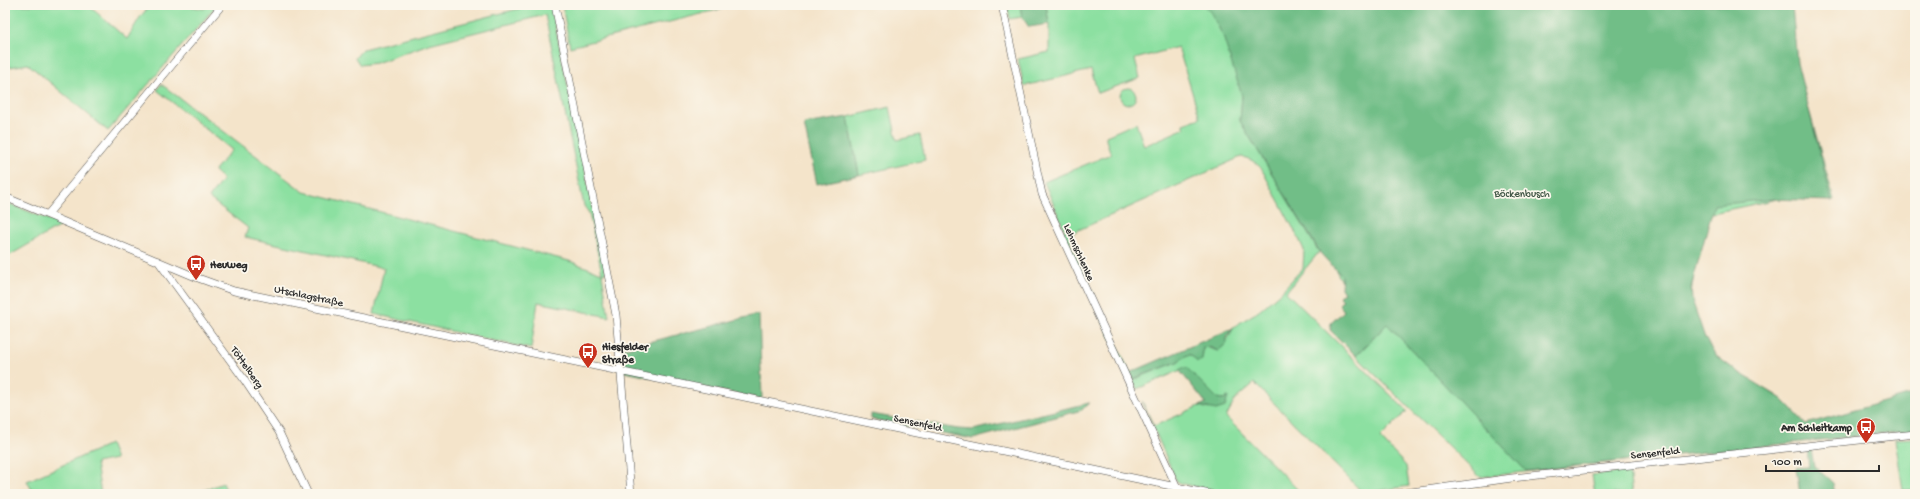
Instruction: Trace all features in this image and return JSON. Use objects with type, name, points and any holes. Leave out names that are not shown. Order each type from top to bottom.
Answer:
[{"type":"street","points":[[48,214],[222,5]]},
{"type":"street","points":[[555,5],[616,315],[631,494]]},
{"type":"street","name":"Lehmschlenke","points":[[1002,5],[1042,194],[1178,491]]},
{"type":"street","name":"Utschlagstraße","points":[[5,197],[158,261],[234,290],[621,372]]},
{"type":"street","name":"Töttelberg","points":[[158,261],[243,378],[279,432],[308,494]]},
{"type":"street","name":"Sensenfeld","points":[[621,372],[1178,491],[1210,494]]},
{"type":"street","name":"Sensenfeld","points":[[1397,494],[1512,478],[1915,434]]},
{"type":"green space","points":[[165,4],[191,6],[204,9],[208,5],[217,5],[108,131],[28,64],[5,68],[5,5],[88,5],[127,39],[140,17],[151,7]]},
{"type":"green space","points":[[533,5],[551,5],[606,272],[602,274],[609,317],[538,302],[531,349],[374,314],[384,268],[245,237],[248,228],[209,198],[223,179],[214,171],[232,150],[157,90],[161,84],[304,192],[569,261],[602,273],[589,213],[584,206],[545,15],[429,44],[376,63],[360,65],[355,58],[363,49]]},
{"type":"green space","points":[[562,5],[737,5],[570,47]]},
{"type":"green space","points":[[1007,5],[1020,5],[1022,17],[1010,19]]},
{"type":"green space","points":[[1020,5],[1046,5],[1049,24],[1029,27],[1022,17]]},
{"type":"green space","name":"Böckenbusch","points":[[1046,5],[1794,5],[1791,11],[1791,35],[1803,94],[1810,113],[1834,200],[1791,196],[1708,214],[1705,235],[1694,274],[1691,295],[1700,327],[1708,345],[1716,357],[1742,377],[1770,391],[1780,398],[1816,439],[1480,477],[1356,356],[1384,327],[1347,291],[1242,96],[1240,121],[1319,252],[1286,292],[1407,411],[1380,438],[1406,466],[1409,486],[1359,494],[1319,494],[1360,490],[1254,383],[1235,400],[1226,417],[1302,494],[1227,494],[1180,483],[1176,480],[1142,401],[1154,426],[1199,406],[1209,409],[1227,398],[1217,398],[1186,368],[1137,389],[1132,380],[1177,362],[1187,355],[1191,355],[1194,358],[1203,354],[1202,348],[1205,347],[1218,351],[1229,336],[1233,327],[1259,311],[1280,293],[1303,268],[1304,250],[1261,168],[1247,158],[1241,157],[1074,232],[1070,239],[1071,245],[1130,373],[1128,375],[1062,233],[1065,231],[1044,182],[1111,154],[1106,136],[1136,123],[1144,146],[1185,128],[1183,124],[1200,118],[1178,47],[1135,59],[1140,78],[1098,93],[1091,70],[1024,86],[1018,59],[1049,52],[1049,24]]},
{"type":"green space","name":"Böckenbusch","points":[[1203,5],[1792,5],[1797,63],[1832,201],[1772,199],[1714,205],[1691,287],[1692,300],[1705,338],[1715,355],[1735,370],[1782,399],[1806,424],[1915,393],[1915,430],[1526,471],[1387,324],[1356,356],[1330,330],[1331,323],[1344,311],[1339,304],[1343,300],[1339,296],[1344,293],[1341,288],[1342,276],[1321,254],[1240,121],[1242,96],[1223,36],[1211,13]]},
{"type":"green space","points":[[1128,88],[1134,90],[1136,96],[1134,102],[1128,104],[1122,102],[1120,96],[1122,90]]},
{"type":"green space","points":[[890,107],[897,140],[920,135],[925,160],[859,175],[848,117]]},
{"type":"green space","points":[[848,117],[859,175],[817,184],[804,124]]},
{"type":"green space","points":[[5,202],[62,225],[5,258]]},
{"type":"green space","points":[[759,314],[762,399],[624,372],[622,349]]},
{"type":"green space","points":[[1233,328],[1226,338],[1226,344],[1218,351],[1209,347],[1203,348],[1202,360],[1197,362],[1191,355],[1187,355],[1177,362],[1130,379],[1129,373]]},
{"type":"green space","points":[[1187,368],[1217,398],[1223,399],[1228,397],[1225,407],[1216,410],[1199,406],[1206,403],[1179,370]]},
{"type":"green space","points":[[1089,403],[1082,410],[973,439],[871,419],[871,414],[958,429],[973,430]]},
{"type":"green space","points":[[1915,438],[1915,490],[1903,490],[1895,439]]},
{"type":"green space","points":[[110,444],[116,459],[96,463],[101,494],[34,494],[27,481]]},
{"type":"green space","points":[[1807,449],[1811,449],[1814,466],[1833,483],[1835,494],[1800,494],[1796,468],[1809,467]]},
{"type":"green space","points":[[1629,471],[1632,494],[1595,494],[1592,475]]},
{"type":"green space","points":[[223,483],[228,494],[194,494]]},
{"type":"place","name":"Heuweg","points":[[196,281]]},
{"type":"place","name":"Hiesfelder Straße","points":[[588,369]]},
{"type":"place","name":"Am Schleitkamp","points":[[1866,444]]}]
